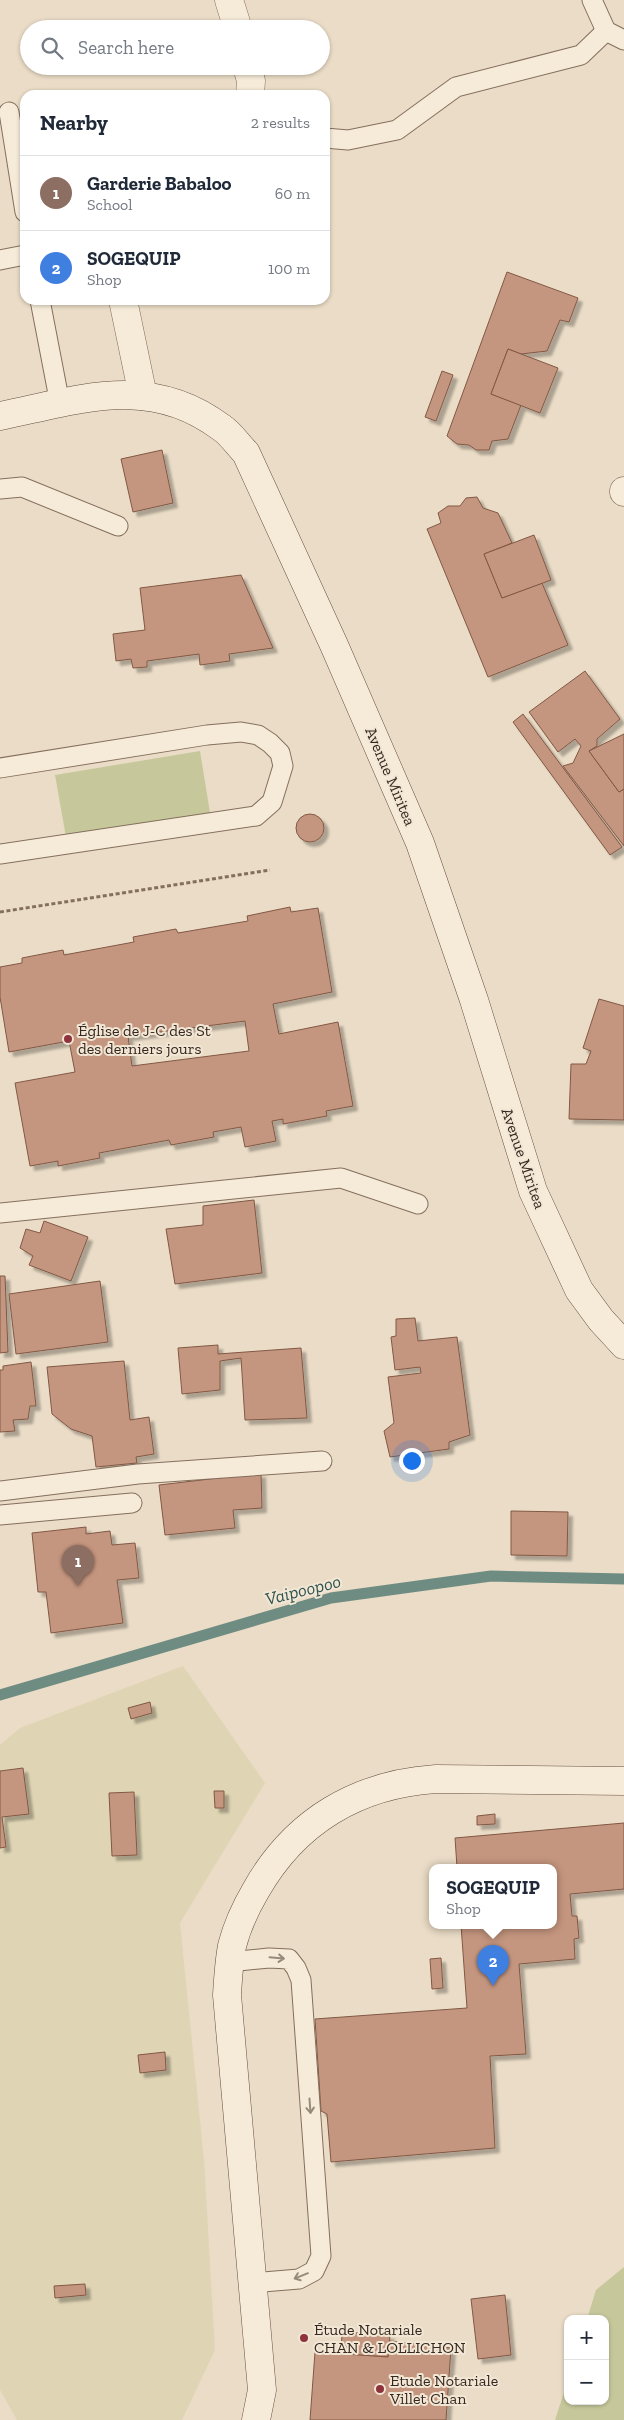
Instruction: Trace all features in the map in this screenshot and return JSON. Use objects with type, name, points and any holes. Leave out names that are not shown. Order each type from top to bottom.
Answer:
[{"type":"main road","points":[[229,0],[235,20]]},
{"type":"main road","points":[[250,75],[250,90]]},
{"type":"main road","points":[[124,305],[143,396]]},
{"type":"main road","name":"Avenue Miritea","points":[[0,416],[112,394],[143,396],[196,411],[223,428],[246,453],[330,637],[420,843],[468,981],[533,1191],[579,1290],[601,1320],[624,1345]]},
{"type":"main road","points":[[256,2420],[262,2390],[227,1995],[229,1962],[237,1931],[266,1873],[305,1830],[324,1814],[352,1799],[380,1788],[408,1781],[483,1779],[624,1781]]},
{"type":"lane","points":[[592,0],[606,31],[624,40]]},
{"type":"lane","points":[[330,138],[348,140],[397,130],[456,87],[581,55],[606,31]]},
{"type":"lane","points":[[9,112],[20,181]]},
{"type":"lane","points":[[0,260],[20,256]]},
{"type":"lane","points":[[41,305],[60,404]]},
{"type":"lane","points":[[0,489],[22,487],[118,526]]},
{"type":"lane","points":[[0,768],[207,735],[241,732],[258,735],[270,743],[280,752],[283,766],[272,802],[256,816],[0,854]]},
{"type":"lane","points":[[0,1213],[341,1178],[418,1204]]},
{"type":"lane","points":[[0,1491],[138,1474],[322,1461]]},
{"type":"lane","points":[[0,1515],[132,1502]]},
{"type":"lane","points":[[229,1962],[269,1958],[289,1959],[296,1968],[301,1980],[302,1989],[321,2256],[314,2271],[298,2279],[252,2283]]},
{"type":"path","points":[[0,912],[270,870]]},
{"type":"shaded area","points":[[183,1666],[265,1783],[180,1923],[204,2160],[215,2350],[182,2420],[17,2420],[0,2390],[0,1745],[20,1728]]},
{"type":"green space","points":[[200,751],[211,819],[67,843],[55,775]]},
{"type":"green space","points":[[624,2267],[624,2420],[555,2420],[564,2392],[564,2405],[609,2405],[609,2315],[588,2315],[596,2290]]},
{"type":"building","points":[[507,272],[578,298],[569,322],[560,320],[547,351],[521,354],[508,349],[491,394],[521,405],[508,439],[492,441],[489,450],[476,450],[469,445],[457,444],[447,436]]},
{"type":"building","points":[[508,349],[558,368],[540,413],[491,394]]},
{"type":"building","points":[[442,371],[453,375],[436,421],[425,417]]},
{"type":"building","points":[[162,450],[173,503],[133,512],[121,459]]},
{"type":"building","points":[[477,497],[483,508],[498,513],[512,543],[484,554],[502,598],[542,583],[568,645],[488,677],[427,529],[441,523],[438,513],[448,506],[460,506],[466,498]]},
{"type":"building","points":[[534,535],[551,580],[502,598],[484,554]]},
{"type":"building","points":[[241,575],[273,648],[229,654],[230,661],[200,665],[199,654],[147,661],[147,667],[133,668],[131,659],[116,661],[113,634],[145,630],[140,588]]},
{"type":"building","points":[[585,671],[620,719],[597,739],[597,746],[589,751],[619,792],[624,789],[624,846],[563,766],[573,763],[581,746],[575,739],[558,752],[529,712]]},
{"type":"building","points":[[523,714],[622,847],[610,855],[513,722]]},
{"type":"building","points":[[624,734],[624,789],[619,792],[589,751]]},
{"type":"building","points":[[310,814],[320,818],[324,828],[320,838],[310,842],[300,838],[296,828],[300,818]]},
{"type":"building","name":"Église de J-C des St des derniers jours","points":[[290,907],[291,912],[318,908],[332,992],[273,1004],[279,1034],[338,1022],[353,1106],[326,1111],[327,1116],[283,1124],[283,1119],[272,1121],[276,1141],[245,1147],[241,1127],[213,1132],[214,1137],[171,1145],[169,1140],[99,1153],[100,1158],[58,1166],[58,1161],[30,1166],[15,1083],[75,1072],[69,1041],[9,1052],[0,997],[0,967],[22,963],[22,958],[63,950],[64,955],[134,942],[133,937],[176,929],[178,933],[248,921],[247,916]],"holes":[[[245,1021],[249,1051],[132,1066],[128,1036]]]},
{"type":"building","points":[[599,999],[624,1006],[624,1120],[569,1119],[571,1064],[586,1064],[591,1051],[583,1048]]},
{"type":"building","points":[[254,1200],[262,1273],[175,1284],[166,1229],[203,1225],[203,1206]]},
{"type":"building","points":[[44,1221],[88,1237],[71,1281],[29,1265],[33,1256],[20,1248],[26,1229],[40,1233]]},
{"type":"building","points":[[0,1276],[5,1276],[8,1352],[0,1353]]},
{"type":"building","points":[[100,1281],[108,1342],[16,1354],[9,1294]]},
{"type":"building","points":[[415,1318],[418,1341],[457,1337],[470,1435],[449,1442],[449,1449],[390,1457],[384,1431],[394,1423],[388,1377],[421,1373],[420,1367],[395,1370],[391,1337],[396,1336],[396,1319]]},
{"type":"building","points":[[218,1345],[218,1354],[301,1348],[307,1418],[245,1420],[241,1358],[220,1361],[220,1390],[182,1394],[178,1348]]},
{"type":"building","points":[[124,1361],[130,1420],[149,1417],[154,1454],[136,1457],[137,1463],[96,1467],[92,1436],[71,1429],[52,1414],[47,1367]]},
{"type":"building","points":[[31,1362],[36,1406],[30,1406],[28,1419],[13,1420],[15,1431],[0,1432],[0,1370],[3,1370],[3,1366]]},
{"type":"building","points":[[261,1473],[262,1508],[233,1510],[235,1528],[165,1535],[159,1485]]},
{"type":"building","points":[[511,1511],[568,1512],[567,1556],[511,1555]]},
{"type":"building","points":[[86,1527],[86,1534],[110,1531],[112,1545],[135,1543],[139,1578],[117,1580],[123,1623],[51,1633],[46,1592],[38,1592],[32,1533]]},
{"type":"building","points":[[150,1702],[152,1713],[131,1719],[128,1708]]},
{"type":"building","points":[[23,1768],[29,1814],[2,1817],[6,1847],[0,1848],[0,1771]]},
{"type":"building","points":[[214,1791],[224,1791],[224,1808],[215,1808]]},
{"type":"building","points":[[134,1792],[137,1855],[112,1856],[109,1793]]},
{"type":"building","points":[[495,1814],[495,1824],[477,1825],[477,1816]]},
{"type":"building","points":[[624,1823],[624,1889],[570,1894],[572,1916],[577,1916],[579,1938],[574,1939],[575,1959],[519,1964],[526,2054],[490,2056],[495,2148],[331,2162],[327,2114],[321,2111],[315,2019],[467,2008],[461,1929],[557,1929],[557,1864],[457,1864],[455,1838]]},
{"type":"building","points":[[441,1958],[443,1988],[432,1989],[430,1959]]},
{"type":"building","points":[[165,2052],[166,2070],[140,2073],[138,2055]]},
{"type":"building","points":[[85,2284],[86,2295],[55,2298],[54,2286]]},
{"type":"building","points":[[505,2295],[511,2355],[478,2359],[471,2299]]},
{"type":"building","points":[[342,2332],[390,2335],[388,2357],[341,2354]]},
{"type":"building","name":"Etude Notariale Villet Chan","points":[[390,2341],[451,2348],[446,2420],[310,2420],[315,2352],[388,2357]]},
{"type":"waterway","name":"Vaipoopoo","points":[[0,1695],[331,1598],[491,1576],[624,1579]]},
{"type":"place","name":"Église de J-C des St des derniers jours","points":[[68,1039]]},
{"type":"place","name":"Garderie Babaloo","points":[[78,1586]]},
{"type":"place","name":"SOGEQUIP","points":[[493,1986]]},
{"type":"place","name":"Étude Notariale CHAN & LOLLICHON","points":[[304,2338]]},
{"type":"place","name":"Etude Notariale Villet Chan","points":[[380,2389]]}]
